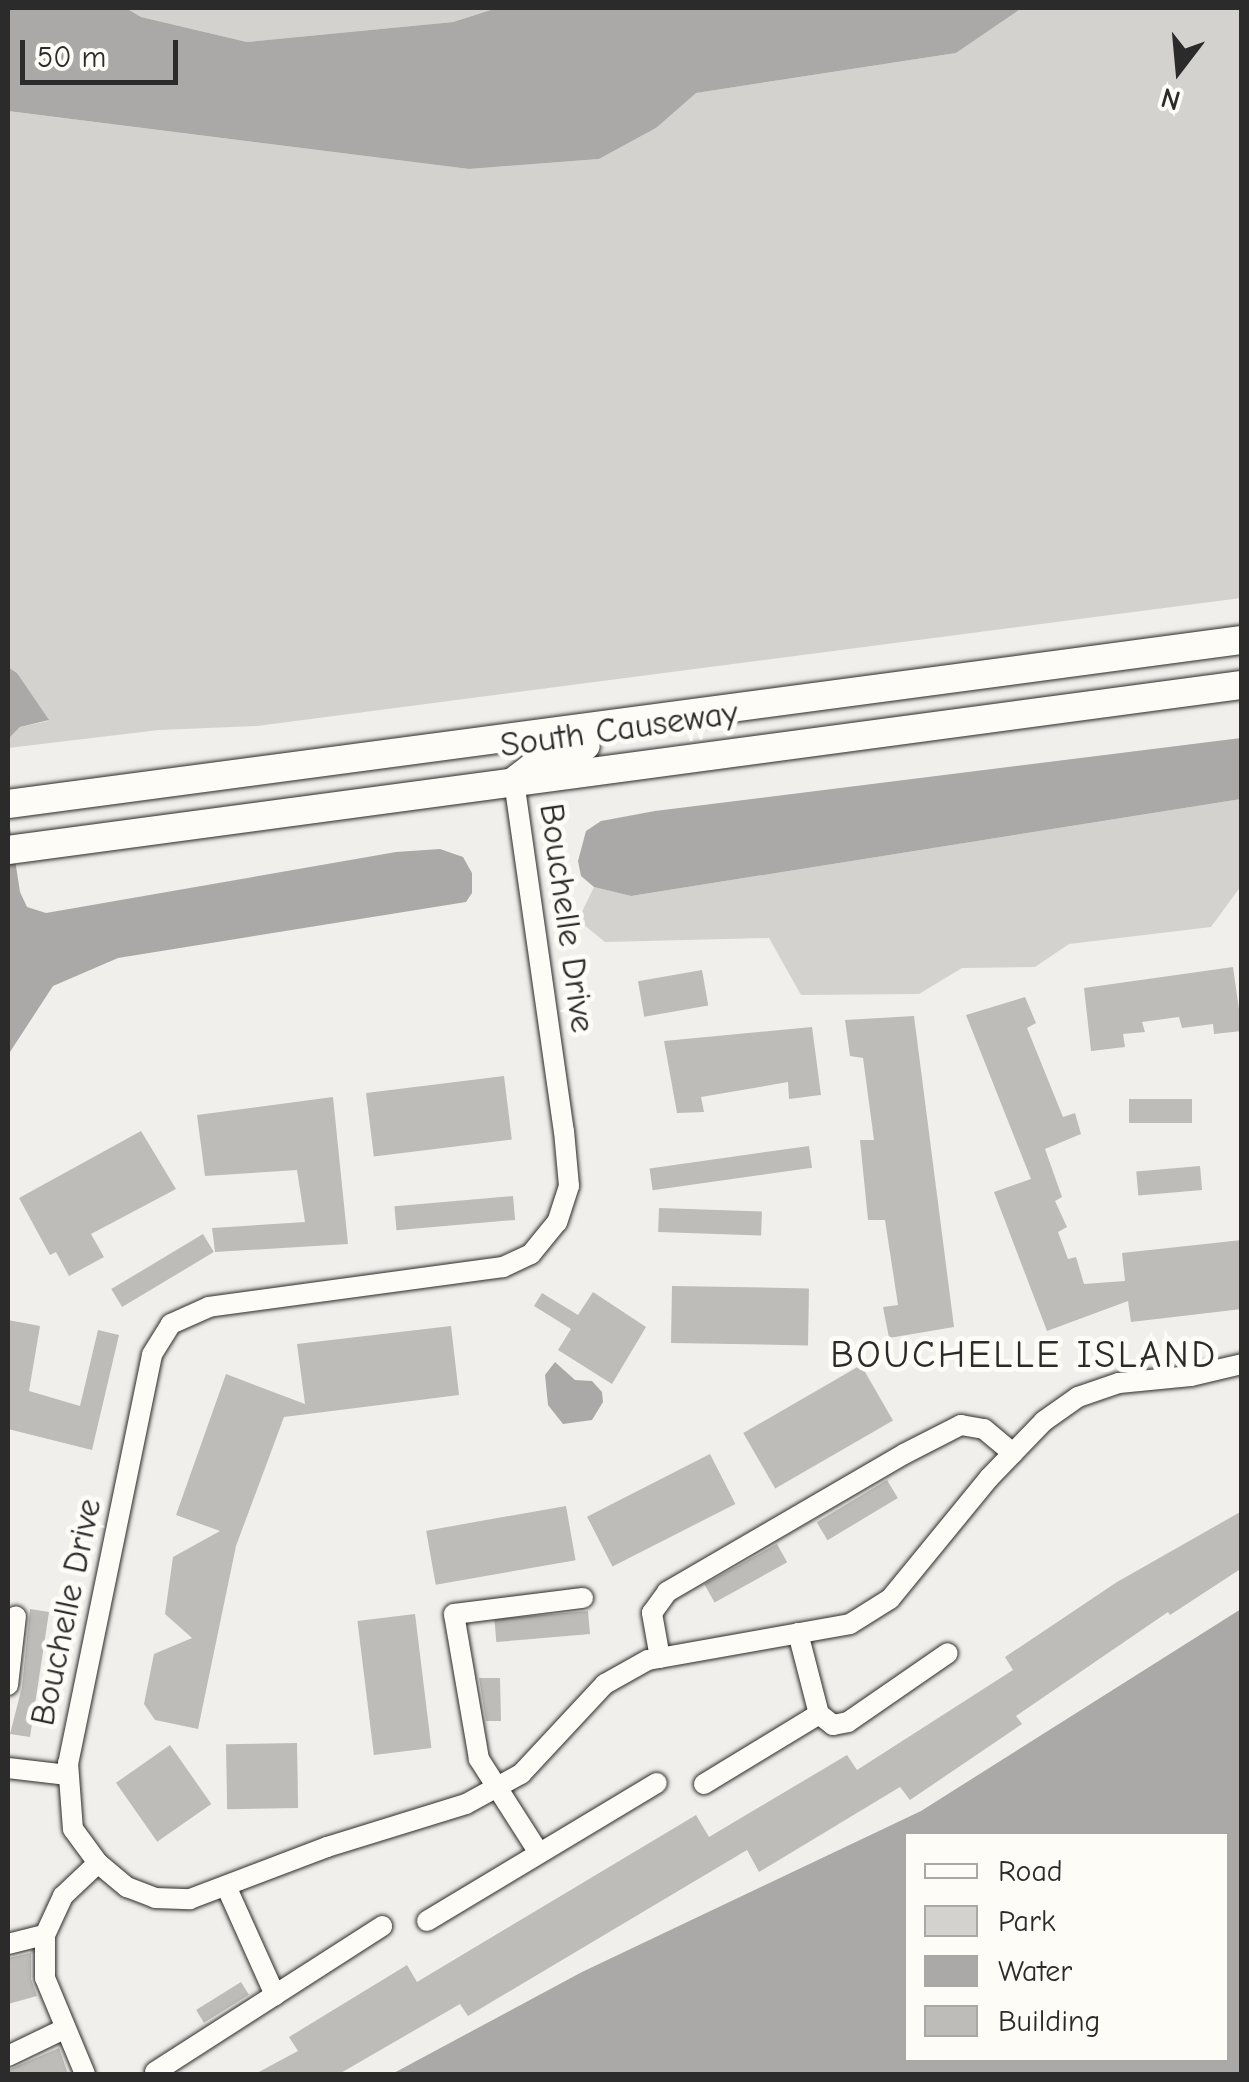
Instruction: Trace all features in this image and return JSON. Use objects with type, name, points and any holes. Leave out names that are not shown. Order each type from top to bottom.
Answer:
[{"type":"main road","name":"South Causeway","points":[[12,804],[1242,640]]},
{"type":"main road","name":"South Causeway","points":[[15,848],[1242,685]]},
{"type":"main road","points":[[343,760],[463,763],[514,781],[553,751],[711,730],[786,701]]},
{"type":"street","name":"Bouchelle Drive","points":[[514,781],[564,1131],[569,1186],[556,1227],[531,1254],[503,1267],[210,1307],[172,1324],[152,1356],[68,1775],[72,1830],[98,1863],[127,1886],[154,1898],[190,1899],[466,1804],[520,1774],[605,1684],[660,1658],[850,1624],[890,1598],[1013,1453],[1044,1421],[1078,1397],[1118,1383],[1192,1376],[1242,1364]]},
{"type":"street","points":[[660,1658],[652,1612],[667,1592],[949,1428],[972,1425],[984,1429],[1013,1453]]},
{"type":"street","points":[[539,1854],[479,1759],[454,1614],[582,1598]]},
{"type":"street","points":[[8,1685],[16,1616]]},
{"type":"street","points":[[798,1634],[819,1714],[828,1723],[844,1724],[948,1653]]},
{"type":"street","points":[[704,1784],[819,1714]]},
{"type":"street","points":[[8,1768],[68,1775]]},
{"type":"street","points":[[427,1921],[657,1783]]},
{"type":"street","points":[[85,2074],[45,1978],[45,1935],[63,1896],[98,1863]]},
{"type":"street","points":[[226,1886],[274,1995]]},
{"type":"street","points":[[155,2072],[382,1926]]},
{"type":"street","points":[[8,1944],[45,1935]]},
{"type":"street","points":[[8,2056],[66,2028]]},
{"type":"green space","points":[[126,8],[497,8],[453,22],[247,42],[141,17]]},
{"type":"green space","points":[[1022,8],[1241,8],[1241,598],[257,726],[159,730],[8,748],[8,739],[20,727],[48,721],[17,673],[8,667],[8,111],[469,169],[599,159],[656,128],[695,93],[956,53]]},
{"type":"green space","points":[[1241,799],[1241,886],[1211,927],[1069,944],[1035,967],[962,968],[919,994],[801,995],[769,938],[605,942],[578,920],[594,887],[631,896]]},
{"type":"water","points":[[8,8],[126,8],[141,17],[247,42],[453,22],[497,8],[1022,8],[956,53],[696,93],[656,128],[599,159],[469,169],[8,111]]},
{"type":"water","points":[[8,667],[17,673],[49,720],[20,727],[8,739]]},
{"type":"water","points":[[1241,738],[1241,799],[631,896],[594,887],[581,876],[578,861],[586,831],[601,821]]},
{"type":"water","points":[[8,814],[20,892],[27,907],[46,913],[396,852],[440,849],[463,857],[472,873],[472,893],[466,902],[118,958],[53,986],[8,1055]]},
{"type":"water","points":[[555,1362],[575,1380],[592,1381],[602,1392],[603,1402],[592,1420],[563,1424],[548,1405],[545,1375]]},
{"type":"water","points":[[1241,1609],[1241,2074],[392,2074],[582,1972],[921,1811]]},
{"type":"building","points":[[1233,967],[1242,1031],[1214,1034],[1213,1024],[1182,1028],[1179,1017],[1142,1022],[1145,1032],[1123,1034],[1125,1047],[1091,1051],[1084,988]]},
{"type":"building","points":[[702,970],[708,1005],[644,1017],[638,981]]},
{"type":"building","points":[[1025,997],[1036,1023],[1027,1028],[1063,1117],[1075,1113],[1081,1134],[1045,1149],[1062,1197],[1055,1201],[1067,1227],[1058,1232],[1068,1259],[1076,1257],[1084,1284],[1125,1281],[1122,1253],[1242,1240],[1242,1309],[1131,1322],[1128,1301],[1047,1331],[994,1192],[1031,1179],[966,1015]]},
{"type":"building","points":[[914,1016],[954,1327],[889,1338],[883,1307],[898,1305],[885,1220],[868,1220],[860,1140],[874,1140],[863,1058],[850,1056],[845,1020]]},
{"type":"building","points":[[812,1027],[821,1095],[789,1099],[788,1082],[701,1097],[704,1112],[677,1113],[664,1041]]},
{"type":"building","points":[[504,1076],[512,1140],[374,1156],[366,1093]]},
{"type":"building","points":[[333,1097],[348,1244],[215,1252],[212,1228],[305,1222],[297,1170],[205,1176],[197,1115]]},
{"type":"building","points":[[1129,1099],[1192,1099],[1192,1123],[1129,1123]]},
{"type":"building","points":[[141,1131],[176,1189],[91,1234],[104,1257],[69,1276],[56,1252],[50,1255],[19,1198]]},
{"type":"building","points":[[809,1146],[812,1168],[653,1190],[650,1168]]},
{"type":"building","points":[[1200,1166],[1202,1190],[1138,1195],[1136,1172]]},
{"type":"building","points":[[513,1196],[515,1220],[397,1230],[394,1206]]},
{"type":"building","points":[[659,1208],[762,1212],[761,1236],[658,1232]]},
{"type":"building","points":[[203,1234],[214,1252],[122,1307],[111,1289]]},
{"type":"building","points":[[672,1286],[809,1288],[808,1345],[671,1343]]},
{"type":"building","points":[[593,1292],[646,1327],[612,1384],[558,1350],[571,1329],[534,1306],[542,1293],[578,1315]]},
{"type":"building","points":[[8,1320],[40,1326],[29,1391],[80,1406],[98,1330],[119,1335],[92,1450],[8,1429]]},
{"type":"building","points":[[451,1326],[459,1395],[284,1417],[236,1546],[198,1729],[155,1720],[144,1704],[154,1654],[192,1638],[165,1614],[173,1557],[220,1531],[176,1515],[226,1374],[305,1404],[297,1344]]},
{"type":"building","points":[[861,1365],[893,1420],[775,1488],[743,1433]]},
{"type":"building","points":[[710,1454],[735,1504],[612,1567],[587,1517]]},
{"type":"building","points":[[887,1480],[898,1498],[828,1540],[817,1522]]},
{"type":"building","points":[[566,1506],[576,1560],[436,1585],[426,1531]]},
{"type":"building","points":[[1242,1511],[1242,1568],[1170,1615],[1168,1612],[1016,1716],[1022,1724],[910,1800],[900,1787],[759,1872],[747,1850],[468,2016],[460,2004],[339,2074],[255,2074],[298,2051],[289,2037],[407,1965],[417,1982],[696,1815],[709,1837],[847,1755],[857,1770],[1013,1670],[1005,1657],[1117,1582]]},
{"type":"building","points":[[777,1544],[787,1562],[715,1603],[704,1584]]},
{"type":"building","points":[[30,1609],[49,1612],[30,1737],[10,1734],[22,1687]]},
{"type":"building","points":[[588,1611],[590,1634],[496,1642],[494,1619]]},
{"type":"building","points":[[415,1614],[431,1748],[374,1755],[357,1621]]},
{"type":"building","points":[[479,1678],[500,1678],[501,1721],[486,1721]]},
{"type":"building","points":[[297,1743],[298,1808],[227,1809],[226,1744]]},
{"type":"building","points":[[170,1745],[211,1804],[157,1842],[116,1783]]},
{"type":"building","points":[[31,1953],[31,1979],[37,1996],[8,2004],[8,1958]]},
{"type":"building","points":[[241,1982],[249,1995],[204,2023],[196,2010]]},
{"type":"building","points":[[59,2048],[68,2074],[8,2074],[8,2070]]},
{"type":"district","name":"BOUCHELLE ISLAND","points":[[1024,1356]]}]
